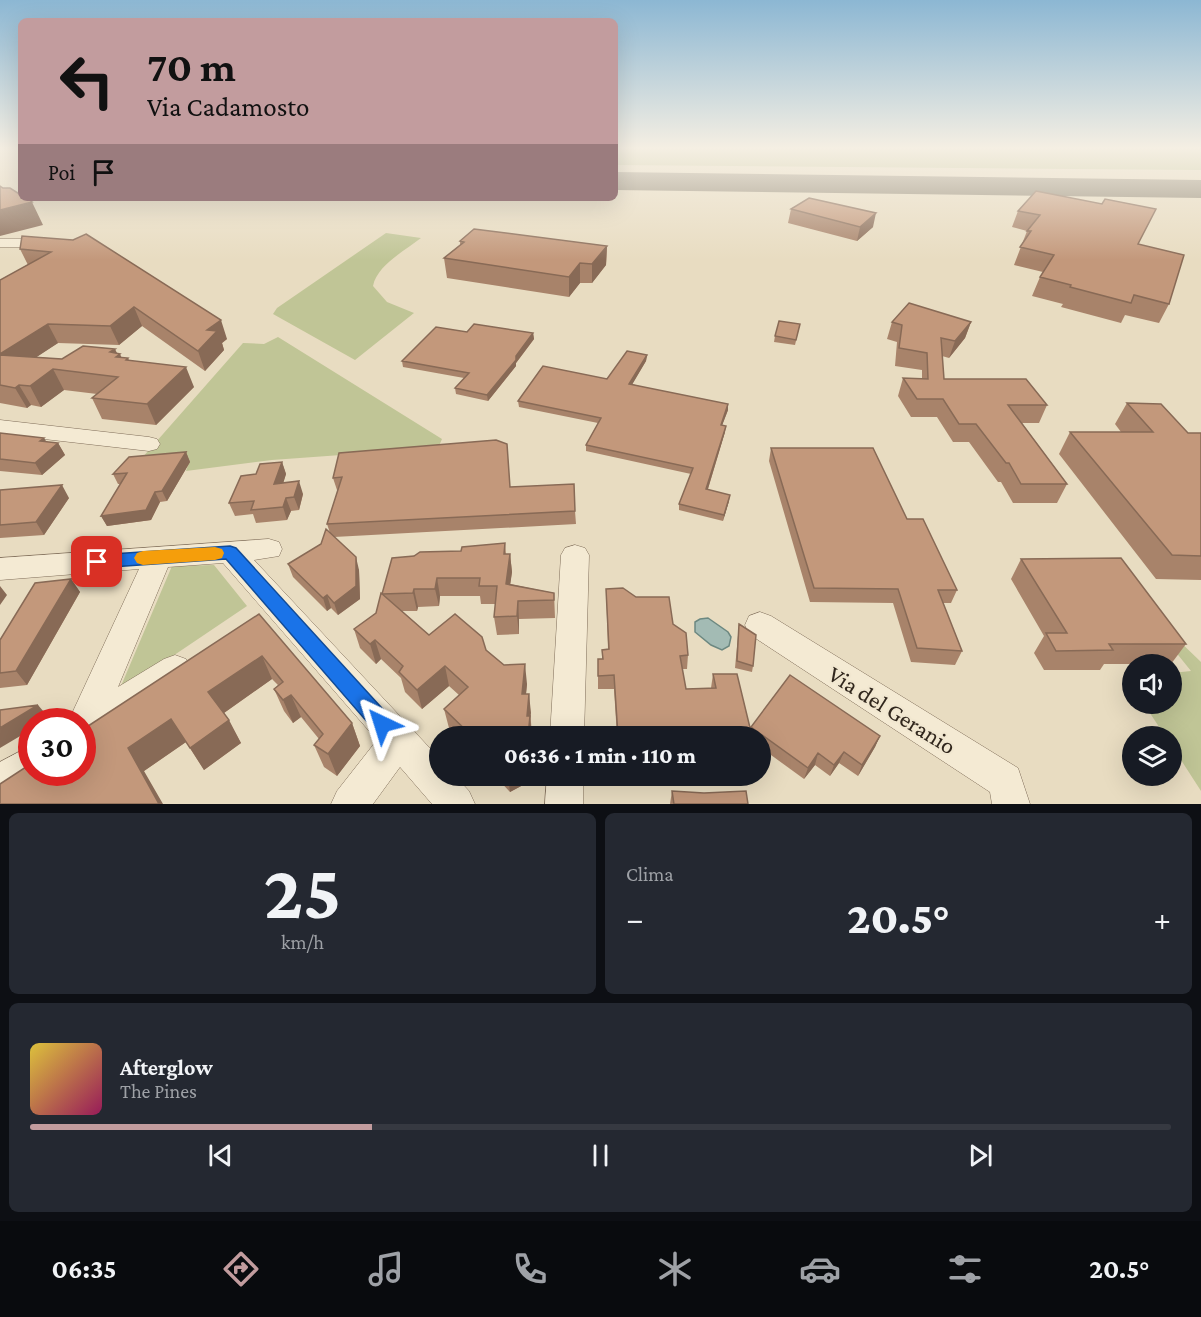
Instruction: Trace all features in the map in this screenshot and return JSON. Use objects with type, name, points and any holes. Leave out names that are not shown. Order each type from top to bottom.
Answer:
[{"type":"street","points":[[0,243],[25,243]]},
{"type":"street","points":[[0,427],[149,444]]},
{"type":"street","points":[[0,569],[269,549]]},
{"type":"street","points":[[230,552],[456,804]]},
{"type":"street","points":[[567,726],[575,555]]},
{"type":"street","points":[[92,708],[159,556]]},
{"type":"street","points":[[248,623],[277,605]]},
{"type":"street","name":"Via del Geranio","points":[[760,625],[1005,781],[1011,804]]},
{"type":"street","points":[[96,720],[200,654]]},
{"type":"street","points":[[350,804],[398,741]]},
{"type":"street","points":[[0,783],[18,771]]},
{"type":"street","points":[[564,804],[565,786]]},
{"type":"green space","points":[[386,233],[421,238],[380,271],[373,286],[387,302],[414,313],[355,360],[273,314],[277,308]]},
{"type":"green space","points":[[278,337],[442,439],[438,448],[272,460],[186,471],[189,462],[134,467],[243,343],[264,344]]},
{"type":"green space","points":[[214,565],[247,606],[118,693],[172,566]]},
{"type":"green space","points":[[1162,635],[1173,635],[1201,662],[1201,791],[1182,762],[1182,726],[1158,726],[1151,714],[1182,714],[1182,672],[1191,671],[1182,660],[1182,654],[1177,654]]},
{"type":"water","points":[[708,618],[728,632],[731,637],[729,646],[722,650],[711,645],[695,632],[695,622]]},
{"type":"building","points":[[0,186],[10,188],[18,193],[18,201],[32,202],[0,210]]},
{"type":"building","points":[[1036,191],[1102,204],[1105,199],[1156,209],[1138,244],[1184,255],[1169,304],[1134,295],[1131,303],[1040,277],[1054,255],[1020,247],[1031,231],[1027,231],[1040,215],[1018,211]]},
{"type":"building","points":[[809,198],[876,213],[860,227],[791,209]]},
{"type":"building","points":[[474,229],[607,246],[592,264],[580,263],[569,277],[444,258],[464,242],[460,241]]},
{"type":"building","points":[[86,234],[221,320],[207,330],[217,331],[198,351],[134,307],[110,326],[48,324],[0,354],[0,280],[51,252],[20,249],[22,236],[73,240]]},
{"type":"building","points":[[909,303],[971,322],[955,341],[941,338],[944,379],[1026,379],[1047,405],[1008,405],[1067,484],[1021,484],[1009,463],[1006,463],[976,424],[959,424],[943,399],[917,399],[903,378],[928,379],[927,353],[899,348],[902,325],[892,322]]},
{"type":"building","points":[[779,321],[800,324],[796,340],[775,336]]},
{"type":"building","points":[[474,324],[533,333],[516,356],[516,360],[487,395],[455,388],[469,373],[402,361],[436,327],[467,332]]},
{"type":"building","points":[[83,346],[115,349],[110,352],[120,354],[116,357],[128,358],[126,360],[186,367],[147,404],[92,398],[118,377],[53,369],[30,386],[19,385],[15,388],[0,385],[0,355],[62,359]]},
{"type":"building","points":[[627,351],[647,355],[629,384],[728,404],[721,425],[726,426],[706,489],[730,495],[724,515],[679,504],[693,468],[586,445],[601,418],[518,401],[543,366],[607,379]]},
{"type":"building","points":[[1127,403],[1161,404],[1188,433],[1201,433],[1201,556],[1172,555],[1070,432],[1153,432]]},
{"type":"building","points":[[0,433],[44,438],[40,441],[58,443],[35,463],[0,459]]},
{"type":"building","points":[[496,440],[507,444],[510,487],[574,484],[575,511],[327,524],[342,477],[333,478],[339,453]]},
{"type":"building","points":[[771,448],[873,448],[907,519],[923,519],[957,590],[938,590],[962,651],[917,648],[898,589],[814,588]]},
{"type":"building","points":[[186,452],[162,491],[155,492],[146,510],[101,516],[127,473],[113,474],[129,457]]},
{"type":"building","points":[[282,462],[274,484],[299,481],[294,497],[286,498],[283,507],[251,510],[254,501],[229,503],[241,476],[256,474],[260,464]]},
{"type":"building","points":[[62,485],[36,522],[0,525],[0,490]]},
{"type":"building","points":[[326,529],[356,557],[356,586],[334,603],[327,595],[323,598],[288,564],[321,544]]},
{"type":"building","points":[[505,543],[504,554],[510,554],[506,584],[554,593],[554,600],[518,601],[517,616],[494,617],[497,586],[479,586],[480,578],[437,578],[435,589],[414,589],[413,593],[382,594],[392,558],[414,556],[420,552],[461,551],[462,547]]},
{"type":"building","points":[[1121,558],[1186,644],[1109,644],[1113,650],[1056,651],[1046,633],[1067,633],[1021,559]]},
{"type":"building","points":[[71,579],[16,671],[0,673],[0,640],[35,583]]},
{"type":"building","points":[[623,588],[636,597],[669,597],[673,624],[686,633],[688,655],[680,656],[686,689],[716,688],[713,674],[737,674],[750,726],[617,726],[614,675],[598,676],[598,659],[603,659],[602,650],[609,649],[606,589]]},
{"type":"building","points":[[381,593],[429,635],[455,614],[482,637],[486,650],[504,665],[525,664],[522,694],[529,694],[527,716],[530,716],[529,726],[462,726],[444,709],[468,687],[445,666],[417,690],[399,672],[403,666],[375,640],[370,644],[354,629],[376,613]]},
{"type":"building","points":[[259,614],[352,723],[328,754],[314,745],[323,734],[291,695],[283,700],[274,689],[283,682],[262,656],[208,692],[229,720],[190,748],[171,719],[128,748],[159,804],[0,804],[0,784],[18,772],[18,786],[96,786],[96,721]]},
{"type":"building","points":[[739,624],[756,635],[753,666],[737,661]]},
{"type":"building","points":[[790,675],[880,736],[862,765],[844,752],[834,765],[818,753],[808,768],[771,741],[771,726],[752,726]]},
{"type":"building","points":[[38,705],[33,708],[18,708],[18,717],[0,728],[0,710]]},
{"type":"building","points":[[672,791],[704,793],[746,791],[748,804],[674,804]]},
{"type":"taxiway","points":[[873,185],[1201,189]]},
{"type":"slow traffic","points":[[143,558],[215,553]]},
{"type":"route","points":[[97,562],[230,552],[382,724]]}]
